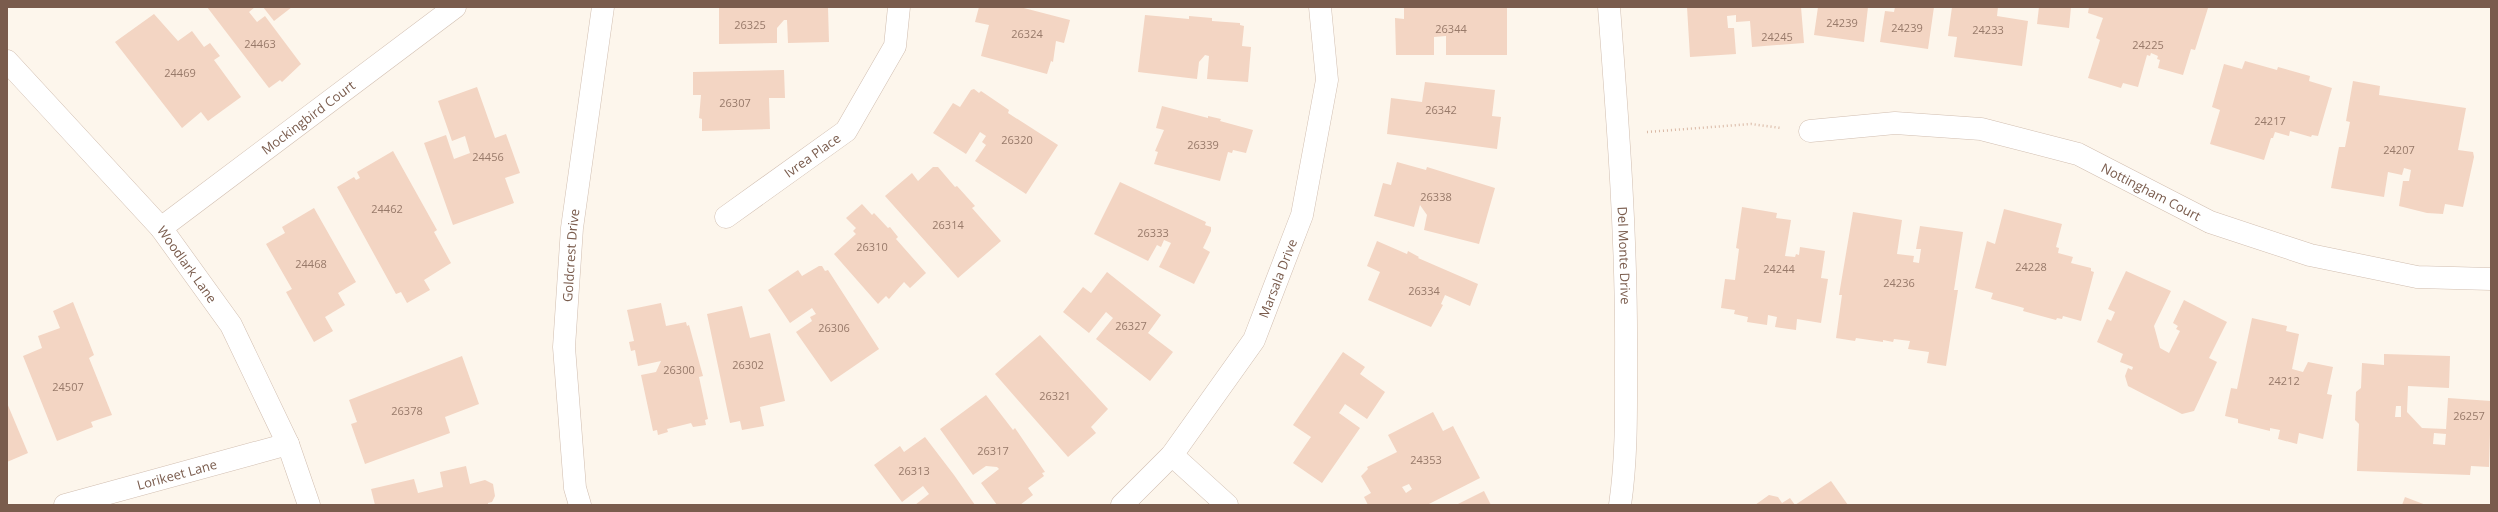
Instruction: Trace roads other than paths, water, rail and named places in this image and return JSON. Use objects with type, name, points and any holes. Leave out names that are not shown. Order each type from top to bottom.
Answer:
[{"type":"street","name":"Mockingbird Court","points":[[161,228],[455,7]]},
{"type":"street","name":"Goldcrest Drive","points":[[580,505],[575,488],[564,347],[572,228],[603,7]]},
{"type":"street","name":"Ivrea Place","points":[[726,217],[846,131],[895,46],[899,7]]},
{"type":"street","name":"Marsala Drive","points":[[1122,505],[1172,455],[1254,340],[1302,215],[1327,80],[1320,7]]},
{"type":"street","name":"Del Monte Drive","points":[[1609,7],[1618,134],[1626,304],[1625,467],[1620,505]]},
{"type":"street","name":"Woodlark Lane","points":[[7,62],[161,228],[231,325],[288,444],[308,505]]},
{"type":"street","name":"Nottingham Court","points":[[1810,131],[1895,123],[1981,129],[2078,154],[2210,222],[2310,255],[2417,277],[2491,279]]},
{"type":"street","name":"Lorikeet Lane","points":[[65,505],[288,444]]},
{"type":"street","points":[[1172,455],[1227,505]]}]
